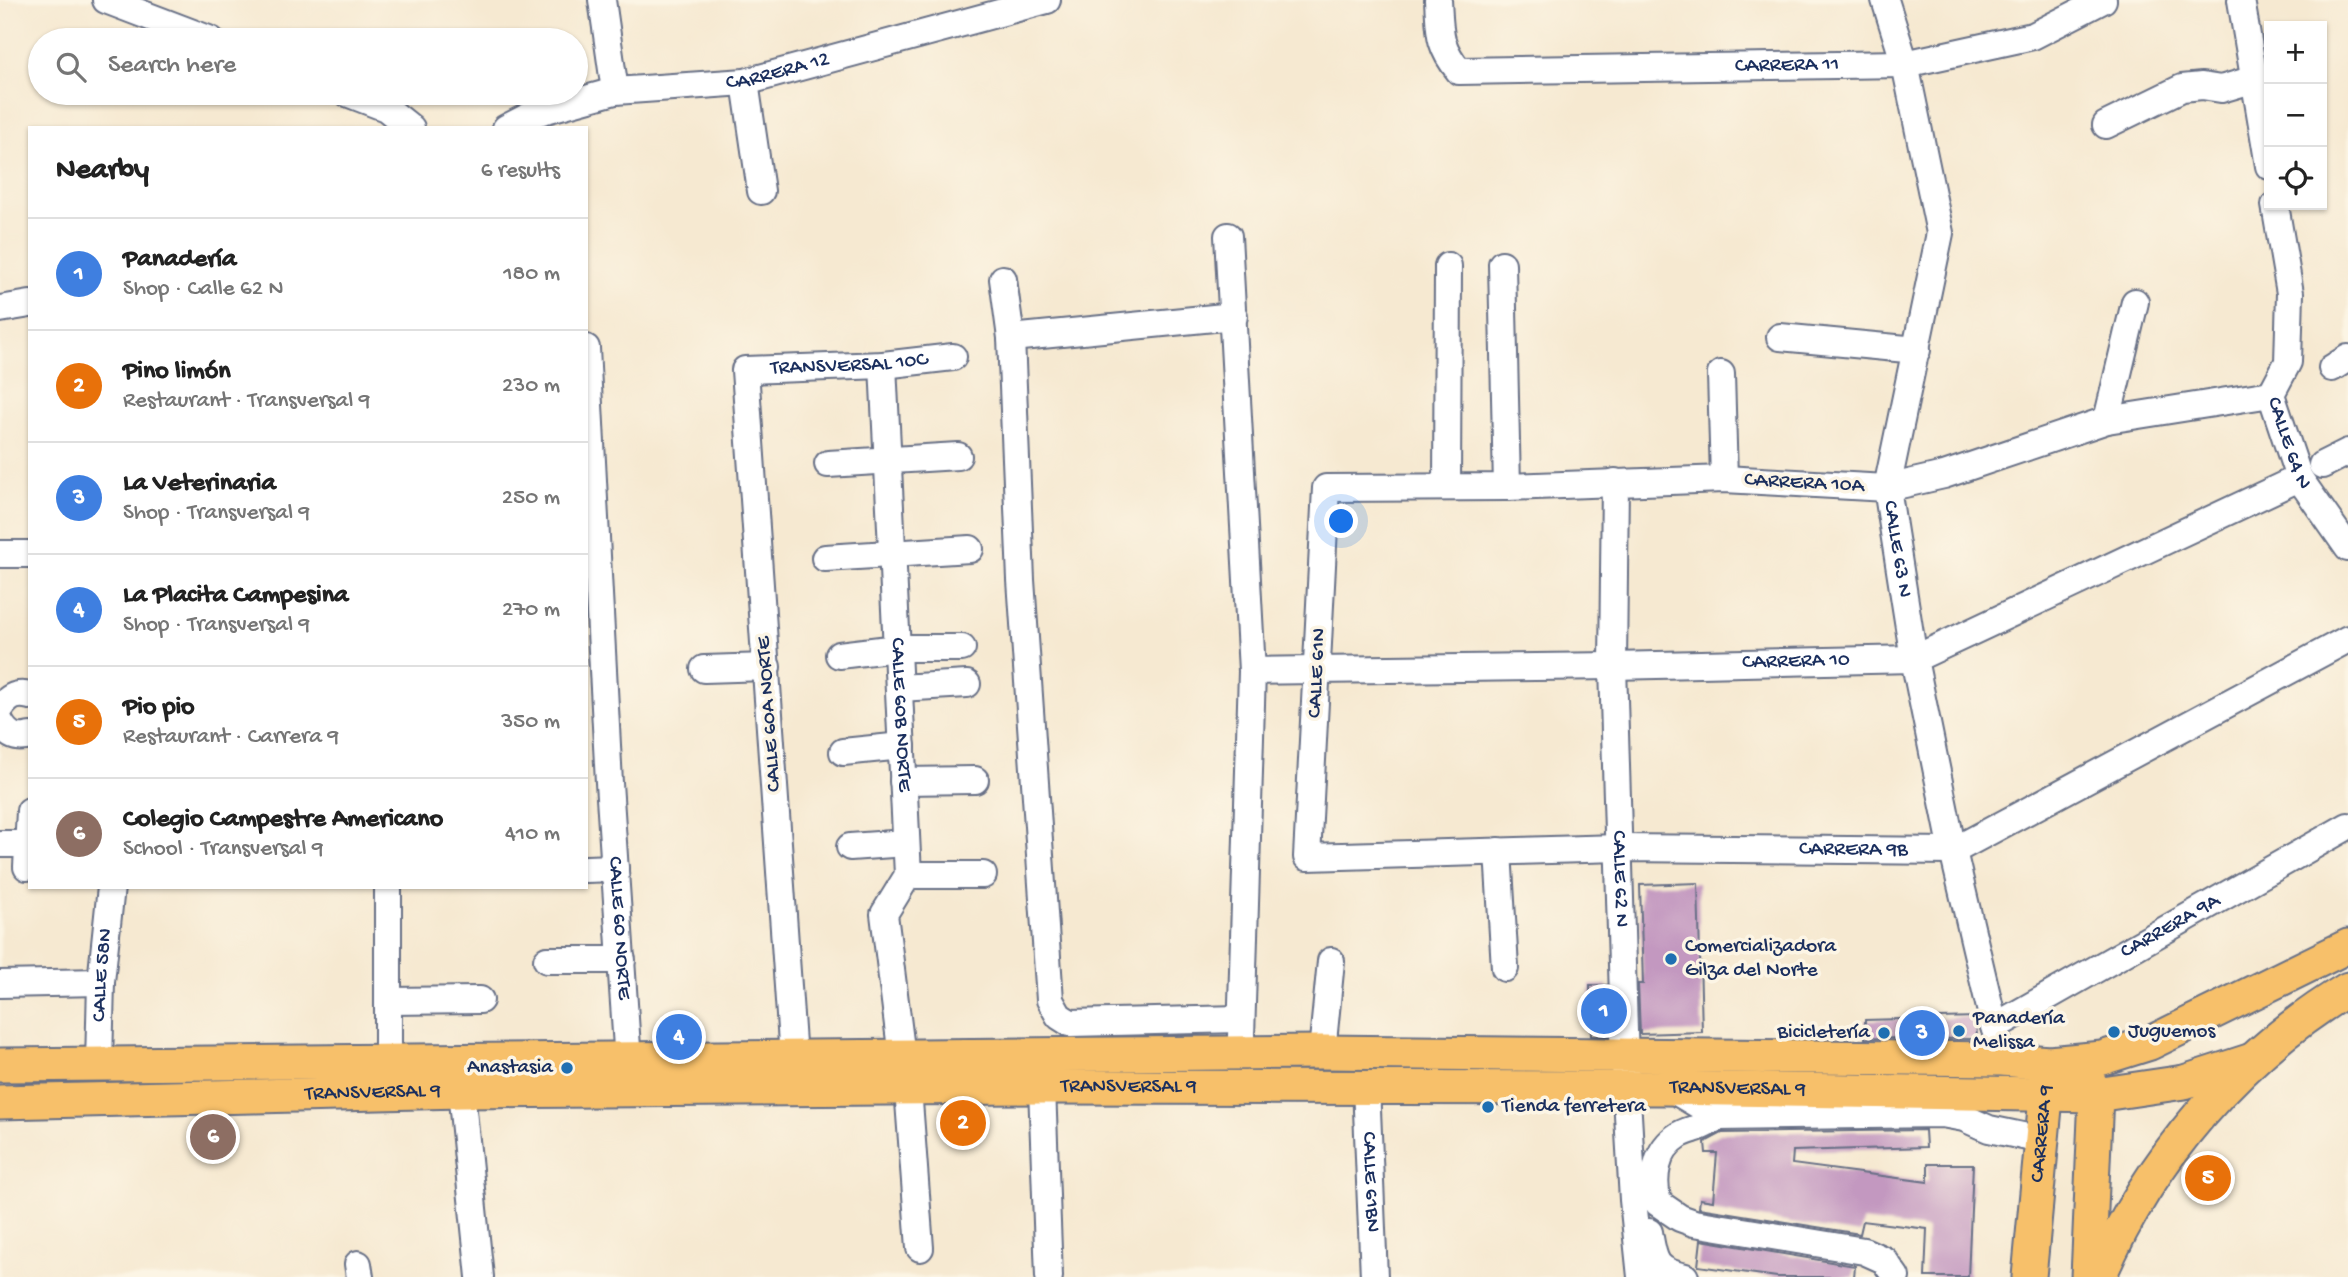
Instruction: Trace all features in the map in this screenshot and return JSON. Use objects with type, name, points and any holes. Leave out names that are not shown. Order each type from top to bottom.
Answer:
[{"type":"main road","name":"CARRERA 9","points":[[2029,1277],[2049,1063],[2102,1058],[2150,1044],[2348,946]]},
{"type":"main road","points":[[2099,1277],[2127,1219],[2167,1157],[2215,1098],[2252,1060],[2348,989]]},
{"type":"main road","name":"TRANSVERSAL 9","points":[[0,1065],[388,1062],[628,1075],[905,1073],[1241,1052],[1322,1052],[1625,1071],[1664,1088],[2046,1096],[2096,1095],[2184,1082],[2252,1060]]},
{"type":"main road","name":"TRANSVERSAL 9","points":[[0,1102],[461,1091],[793,1058],[1042,1087],[1366,1086],[1625,1071],[2002,1059],[2049,1063]]},
{"type":"main road","points":[[2049,1063],[2079,1075],[2091,1085],[2096,1095],[2088,1277]]},
{"type":"street","points":[[106,0],[180,28]]},
{"type":"street","points":[[602,0],[615,91]]},
{"type":"street","name":"CARRERA 11","points":[[1438,0],[1445,54],[1459,71],[1905,64],[2033,36],[2103,0]]},
{"type":"street","name":"CALLE 63 N","points":[[1885,0],[1905,64],[1940,233],[1887,488],[1914,659],[1954,851],[2002,1059]]},
{"type":"street","points":[[2241,0],[2266,147]]},
{"type":"street","name":"CARRERA 12","points":[[588,98],[615,91],[745,82],[1037,2]]},
{"type":"street","points":[[2106,124],[2182,88],[2202,86],[2221,89],[2255,79]]},
{"type":"street","points":[[745,82],[761,191]]},
{"type":"street","points":[[378,105],[408,126]]},
{"type":"street","name":"CARRERA 12","points":[[510,126],[535,113],[564,105]]},
{"type":"street","name":"CALLE 64 N","points":[[2277,210],[2290,293],[2288,362],[2270,394],[2348,548]]},
{"type":"street","points":[[1228,236],[1252,671],[1241,1052]]},
{"type":"street","points":[[1502,264],[1507,486]]},
{"type":"street","points":[[1447,487],[1448,266]]},
{"type":"street","points":[[1003,279],[1011,338],[1021,580],[1050,1000],[1059,1016],[1070,1023],[1240,1019]]},
{"type":"street","points":[[2107,420],[2135,302]]},
{"type":"street","points":[[0,309],[28,304]]},
{"type":"street","points":[[1011,338],[1234,316]]},
{"type":"street","points":[[1780,337],[1917,350]]},
{"type":"street","name":"TRANSVERSAL 10C","points":[[746,370],[883,365],[953,358]]},
{"type":"street","name":"CALLE 60B NORTE","points":[[883,365],[908,875]]},
{"type":"street","name":"CALLE 60A NORTE","points":[[746,370],[793,1058]]},
{"type":"street","points":[[1721,374],[1724,479]]},
{"type":"street","name":"CARRERA 10A","points":[[1326,488],[1724,479],[1887,488],[1944,475],[2107,420],[2270,394]]},
{"type":"street","name":"CALLE 60 NORTE","points":[[588,421],[598,784],[615,868],[628,1075]]},
{"type":"street","name":"CARRERA 10","points":[[1252,671],[1914,659],[2348,452]]},
{"type":"street","points":[[828,464],[958,456]]},
{"type":"street","name":"CALLE 62 N","points":[[1615,482],[1613,666],[1625,1071],[1633,1200],[1642,1277]]},
{"type":"street","name":"CALLE 61N","points":[[1307,857],[1326,488]]},
{"type":"street","points":[[825,558],[970,549]]},
{"type":"street","points":[[0,554],[28,554]]},
{"type":"street","name":"CARRERA 9B","points":[[1307,857],[1619,848],[1954,851],[2348,639]]},
{"type":"street","points":[[839,655],[897,648],[962,648]]},
{"type":"street","points":[[704,669],[767,667]]},
{"type":"street","points":[[899,688],[967,684]]},
{"type":"street","points":[[0,709],[6,700],[16,694],[28,696]]},
{"type":"street","points":[[0,722],[5,732],[15,737],[28,736]]},
{"type":"street","points":[[843,752],[902,746]]},
{"type":"street","points":[[903,781],[975,780]]},
{"type":"street","name":"CARRERA 9A","points":[[1994,1027],[2348,826]]},
{"type":"street","points":[[0,844],[27,855],[28,840]]},
{"type":"street","points":[[850,847],[906,843]]},
{"type":"street","points":[[1498,851],[1505,968]]},
{"type":"street","points":[[588,869],[615,868]]},
{"type":"street","points":[[920,1248],[905,1073],[884,914],[908,875],[983,875]]},
{"type":"street","name":"CALLE 58N","points":[[99,1064],[102,982],[111,889]]},
{"type":"street","points":[[388,889],[388,1062]]},
{"type":"street","points":[[547,960],[622,960]]},
{"type":"street","points":[[1322,1052],[1331,961]]},
{"type":"street","points":[[0,984],[102,982]]},
{"type":"street","points":[[388,1001],[480,1000]]},
{"type":"street","name":"CALLE 61BN","points":[[1366,1086],[1374,1277]]},
{"type":"street","points":[[1042,1087],[1049,1277]]},
{"type":"street","points":[[1664,1088],[1675,1091],[1718,1117]]},
{"type":"street","points":[[461,1091],[480,1277]]},
{"type":"street","points":[[1685,1277],[1665,1273],[1653,1255],[1649,1230],[1656,1167],[1664,1148],[1682,1133],[1718,1117],[1942,1114],[1964,1118],[1989,1129],[2042,1140]]},
{"type":"street","points":[[1654,1190],[1658,1203],[1680,1218],[1744,1233],[1821,1242],[1864,1251],[1884,1260],[1896,1277]]},
{"type":"building","name":"Comercializadora Gilza del Norte","points":[[1698,883],[1702,1032],[1640,1034],[1638,984],[1643,984],[1640,885]]},
{"type":"building","points":[[1590,985],[1607,985],[1608,1036],[1591,1036]]},
{"type":"building","points":[[1976,1017],[1977,1039],[1865,1038],[1865,1020]]},
{"type":"building","points":[[1925,1130],[1926,1147],[1793,1151],[1792,1164],[1928,1182],[1928,1164],[1973,1164],[1968,1277],[1925,1277],[1927,1229],[1863,1221],[1860,1234],[1699,1208],[1700,1199],[1713,1201],[1717,1153],[1706,1153],[1705,1142],[1722,1133]]},
{"type":"building","points":[[1701,1240],[1855,1266],[1854,1277],[1777,1277],[1698,1266]]},
{"type":"place","name":"Comercializadora Gilza del Norte","points":[[1671,959]]},
{"type":"place","name":"Panadería","points":[[1604,1011]]},
{"type":"place","name":"Panadería Melissa","points":[[1959,1031]]},
{"type":"place","name":"Juguemos","points":[[2114,1032]]},
{"type":"place","name":"Bicicletería","points":[[1884,1033]]},
{"type":"place","name":"La Veterinaria","points":[[1922,1033]]},
{"type":"place","name":"La Placita Campesina","points":[[679,1037]]},
{"type":"place","name":"Anastasia","points":[[567,1068]]},
{"type":"place","name":"Tienda ferretera","points":[[1488,1107]]},
{"type":"place","name":"Pino limón","points":[[963,1123]]},
{"type":"place","name":"Colegio Campestre Americano","points":[[213,1137]]},
{"type":"place","name":"Pio pio","points":[[2208,1178]]}]
